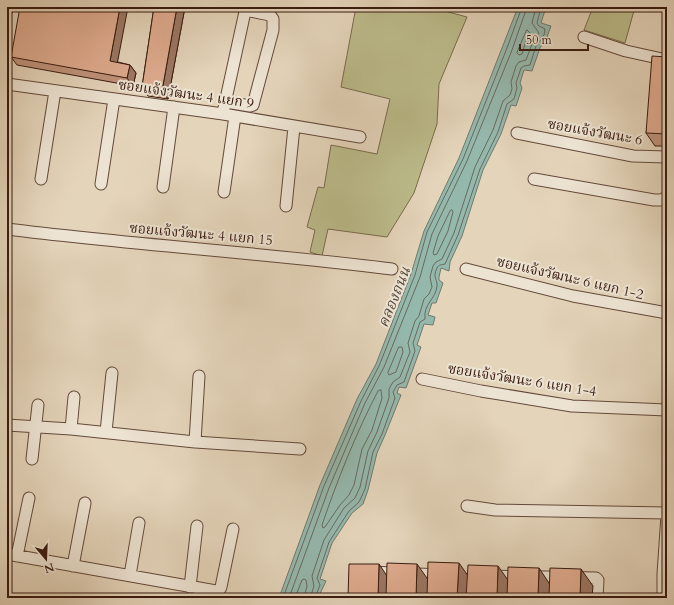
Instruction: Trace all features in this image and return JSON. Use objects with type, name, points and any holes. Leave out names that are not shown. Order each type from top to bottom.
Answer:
[{"type":"street","points":[[223,114],[246,8],[270,15],[273,19],[273,30],[253,105],[250,106],[226,102]]},
{"type":"street","points":[[584,37],[626,51],[667,60]]},
{"type":"street","name":"ซอยแจ้งวัฒนะ 4 แยก 9","points":[[7,84],[223,114],[360,137]]},
{"type":"street","points":[[41,179],[55,91]]},
{"type":"street","points":[[101,184],[114,99]]},
{"type":"street","points":[[163,187],[174,107]]},
{"type":"street","points":[[224,192],[235,116]]},
{"type":"street","points":[[286,206],[294,126]]},
{"type":"street","name":"ซอยแจ้งวัฒนะ 6","points":[[518,133],[633,156],[667,157]]},
{"type":"street","points":[[534,179],[654,200],[661,200],[667,197]]},
{"type":"street","name":"ซอยแจ้งวัฒนะ 4 แยก 15","points":[[7,229],[124,243],[304,258],[392,269]]},
{"type":"street","name":"ซอยแจ้งวัฒนะ 6 แยก 1-2","points":[[466,269],[573,296],[667,313]]},
{"type":"street","points":[[106,432],[112,374]]},
{"type":"street","points":[[195,442],[199,376]]},
{"type":"street","name":"ซอยแจ้งวัฒนะ 6 แยก 1-4","points":[[422,379],[481,391],[572,406],[667,410]]},
{"type":"street","points":[[72,429],[74,397]]},
{"type":"street","points":[[32,459],[38,405]]},
{"type":"street","points":[[7,424],[106,432],[195,442],[300,449]]},
{"type":"street","points":[[29,498],[12,555],[190,586],[205,594],[219,591],[221,587],[233,530]]},
{"type":"street","points":[[73,566],[85,503]]},
{"type":"street","points":[[467,506],[495,510],[667,514],[663,598]]},
{"type":"street","points":[[130,575],[139,523]]},
{"type":"street","points":[[190,586],[197,526]]},
{"type":"street","points":[[365,572],[395,573],[434,578],[455,575]]},
{"type":"street","points":[[394,586],[395,573]]},
{"type":"street","points":[[482,576],[598,579],[598,598]]},
{"type":"street","points":[[517,577],[517,591]]},
{"type":"street","points":[[557,591],[558,578]]},
{"type":"shaded area","points":[[356,7],[430,7],[467,17],[439,84],[437,124],[414,193],[387,237],[328,229],[322,256],[310,252],[315,230],[307,227],[318,187],[324,188],[331,145],[377,154],[390,99],[341,87]]},
{"type":"shaded area","points":[[593,7],[635,7],[625,43],[584,30]]},
{"type":"water","points":[[518,7],[546,7],[541,23],[551,26],[547,37],[540,48],[532,71],[524,70],[520,83],[522,88],[516,106],[511,105],[501,134],[483,170],[462,236],[450,262],[449,271],[441,268],[439,280],[443,283],[436,303],[432,303],[428,315],[435,317],[433,325],[424,324],[417,345],[421,347],[406,388],[399,387],[397,393],[401,395],[377,453],[363,504],[352,513],[332,543],[320,579],[326,581],[318,598],[279,598],[320,485],[357,399],[376,364],[411,274],[424,231],[459,158]]},
{"type":"building","points":[[20,7],[120,7],[110,61],[130,65],[127,78],[11,57]]},
{"type":"building","points":[[154,7],[177,7],[162,91],[142,87]]},
{"type":"building","points":[[652,56],[667,57],[667,134],[646,133]]},
{"type":"building","points":[[428,562],[459,563],[457,598],[427,598]]},
{"type":"building","points":[[387,563],[417,564],[416,598],[386,598]]},
{"type":"building","points":[[349,564],[379,564],[378,598],[348,598]]},
{"type":"building","points":[[468,565],[498,566],[497,598],[466,598]]},
{"type":"building","points":[[508,567],[539,568],[538,598],[507,598]]},
{"type":"building","points":[[550,568],[581,569],[580,598],[549,598]]},
{"type":"water label","name":"คลองถนน","points":[[394,297]]}]
